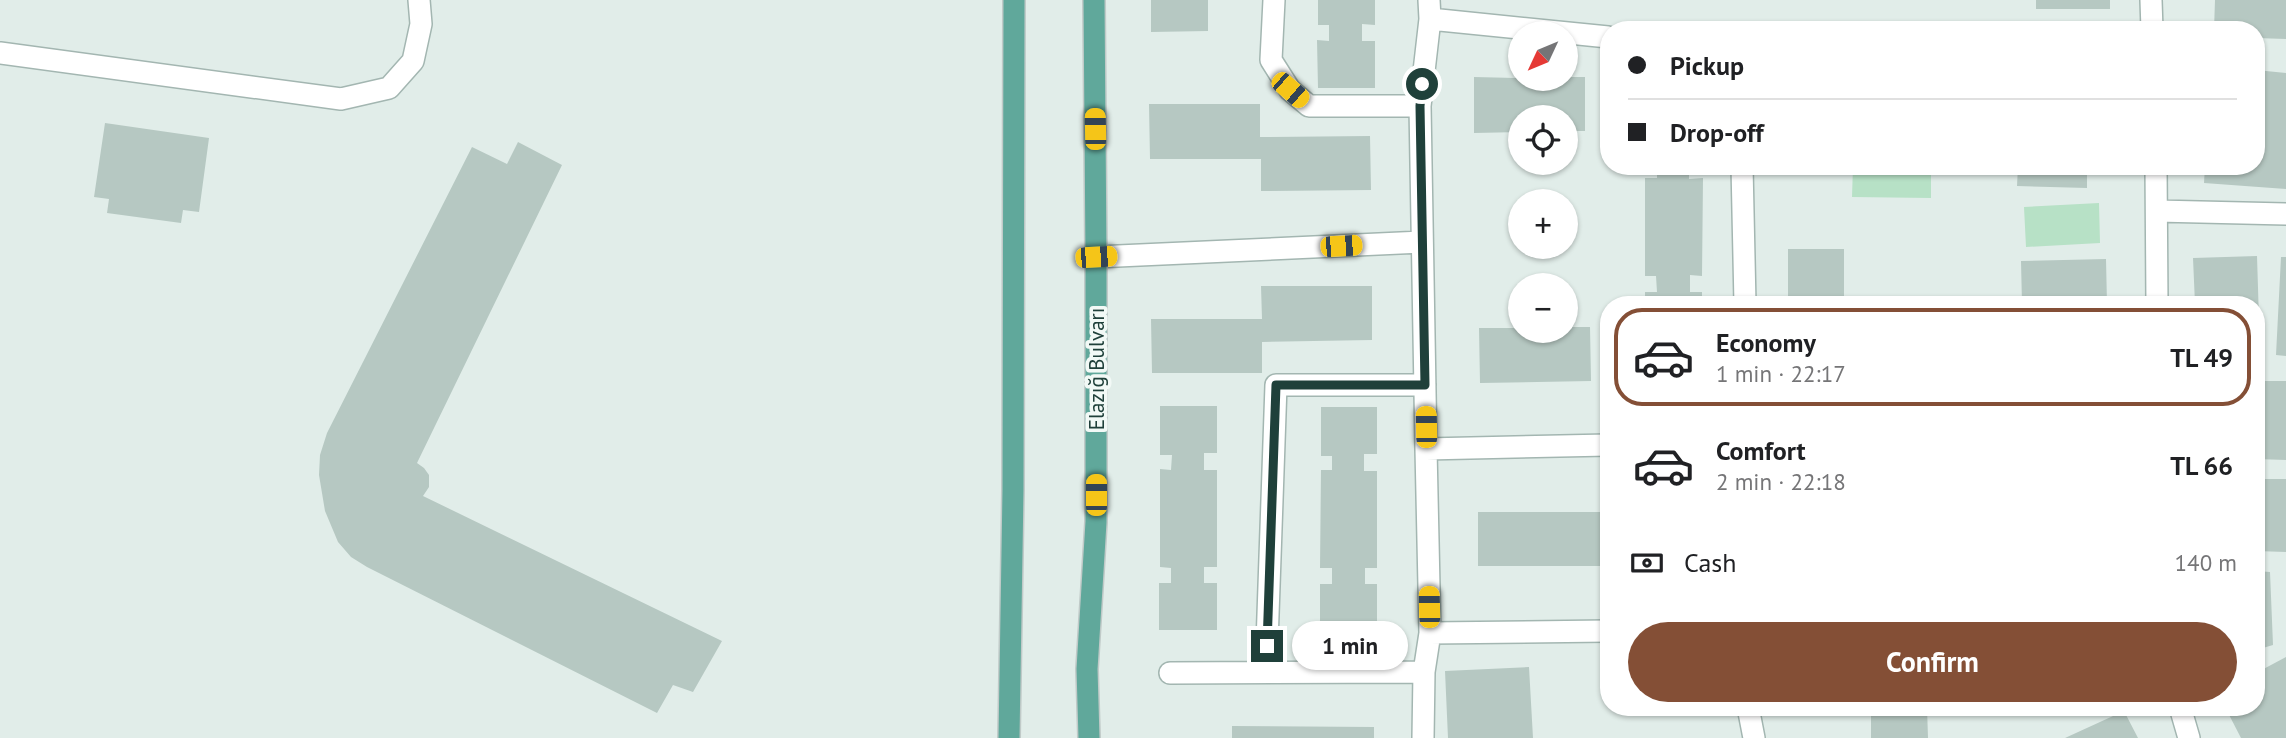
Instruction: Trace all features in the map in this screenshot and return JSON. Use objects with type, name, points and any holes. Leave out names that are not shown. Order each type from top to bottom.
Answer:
[{"type":"main road","points":[[1009,738],[1013,490],[1013,0]]},
{"type":"main road","name":"Elazığ Bulvarı","points":[[1089,738],[1087,669],[1096,522],[1094,0]]},
{"type":"street","points":[[0,53],[341,99],[389,88],[413,61],[421,24],[419,0]]},
{"type":"street","points":[[1274,0],[1271,60],[1290,90],[1309,106],[1420,106]]},
{"type":"street","points":[[2151,0],[2152,21]]},
{"type":"street","points":[[1423,738],[1424,671],[1430,633],[1420,106],[1429,10],[1600,36]]},
{"type":"street","points":[[1742,175],[1745,296]]},
{"type":"street","points":[[2156,175],[2157,296]]},
{"type":"street","points":[[2157,211],[2286,214]]},
{"type":"street","points":[[1096,257],[1422,242]]},
{"type":"street","points":[[1266,672],[1276,385],[1425,385]]},
{"type":"street","points":[[1426,449],[1600,445]]},
{"type":"street","points":[[1430,633],[1600,631]]},
{"type":"street","points":[[1170,673],[1424,671]]},
{"type":"street","points":[[1750,716],[1754,738]]},
{"type":"street","points":[[2183,716],[2189,738]]},
{"type":"green space","points":[[1853,175],[1931,175],[1931,198],[1852,197]]},
{"type":"green space","points":[[2099,203],[2100,243],[2026,247],[2024,207]]},
{"type":"building","points":[[1151,0],[1208,0],[1208,31],[1151,32]]},
{"type":"building","points":[[1318,0],[1375,0],[1375,25],[1362,24],[1362,41],[1375,41],[1375,88],[1318,88],[1317,40],[1329,41],[1329,25],[1318,25]]},
{"type":"building","points":[[2036,0],[2110,0],[2110,9],[2036,9]]},
{"type":"building","points":[[2215,0],[2286,0],[2286,39],[2265,38],[2265,21],[2214,21]]},
{"type":"building","points":[[2265,71],[2286,73],[2286,189],[2204,183],[2204,175],[2265,175]]},
{"type":"building","points":[[1474,77],[1508,78],[1508,91],[1578,91],[1578,77],[1585,77],[1585,131],[1578,131],[1578,105],[1508,105],[1508,132],[1474,133]]},
{"type":"building","points":[[1149,104],[1260,104],[1260,137],[1370,136],[1371,190],[1261,191],[1261,159],[1150,159]]},
{"type":"building","points":[[105,123],[209,138],[199,212],[183,210],[181,223],[107,213],[109,199],[94,197]]},
{"type":"building","points":[[518,142],[562,165],[417,463],[429,475],[429,487],[423,496],[722,641],[693,692],[673,685],[657,713],[367,567],[351,557],[338,542],[325,511],[319,475],[320,455],[327,433],[472,147],[507,164]]},
{"type":"building","points":[[1657,175],[1689,175],[1689,179],[1703,178],[1702,276],[1690,275],[1690,292],[1702,292],[1702,296],[1645,296],[1645,292],[1657,292],[1656,276],[1645,276],[1645,178],[1657,178]]},
{"type":"building","points":[[2018,175],[2087,175],[2087,188],[2017,186]]},
{"type":"building","points":[[1788,249],[1844,249],[1844,296],[1788,296]]},
{"type":"building","points":[[2257,256],[2258,296],[2195,296],[2193,258]]},
{"type":"building","points":[[2281,257],[2286,257],[2286,356],[2276,355]]},
{"type":"building","points":[[2106,259],[2107,296],[2022,296],[2021,261]]},
{"type":"building","points":[[1261,286],[1372,286],[1372,340],[1262,342],[1262,373],[1152,373],[1151,319],[1262,319]]},
{"type":"building","points":[[1578,327],[1590,327],[1591,381],[1480,383],[1479,328],[1508,328],[1508,343],[1578,343]]},
{"type":"building","points":[[2265,381],[2286,381],[2286,460],[2265,459]]},
{"type":"building","points":[[1160,406],[1217,406],[1217,453],[1204,453],[1204,470],[1217,470],[1217,567],[1204,567],[1204,583],[1217,583],[1217,630],[1159,630],[1159,583],[1171,583],[1171,568],[1160,567],[1160,469],[1171,470],[1172,455],[1160,455]]},
{"type":"building","points":[[1321,407],[1377,407],[1377,454],[1364,454],[1364,471],[1377,471],[1377,568],[1365,568],[1365,584],[1377,584],[1377,631],[1320,631],[1320,584],[1332,584],[1332,568],[1320,568],[1321,470],[1332,470],[1332,456],[1321,456]]},
{"type":"building","points":[[2265,479],[2286,479],[2286,552],[2265,551]]},
{"type":"building","points":[[1478,512],[1600,512],[1600,566],[1478,566]]},
{"type":"building","points":[[2265,572],[2270,572],[2273,645],[2265,647]]},
{"type":"building","points":[[2286,657],[2286,738],[2241,738],[2230,716],[2265,716],[2265,668]]},
{"type":"building","points":[[1529,667],[1533,738],[1448,738],[1445,671]]},
{"type":"building","points":[[1871,716],[1927,716],[1928,738],[1871,738]]},
{"type":"building","points":[[2113,716],[2127,716],[2138,738],[2065,738]]},
{"type":"building","points":[[1232,726],[1374,727],[1374,738],[1232,738]]},
{"type":"route","points":[[1267,646],[1276,385],[1425,385],[1420,106],[1422,84]]}]
